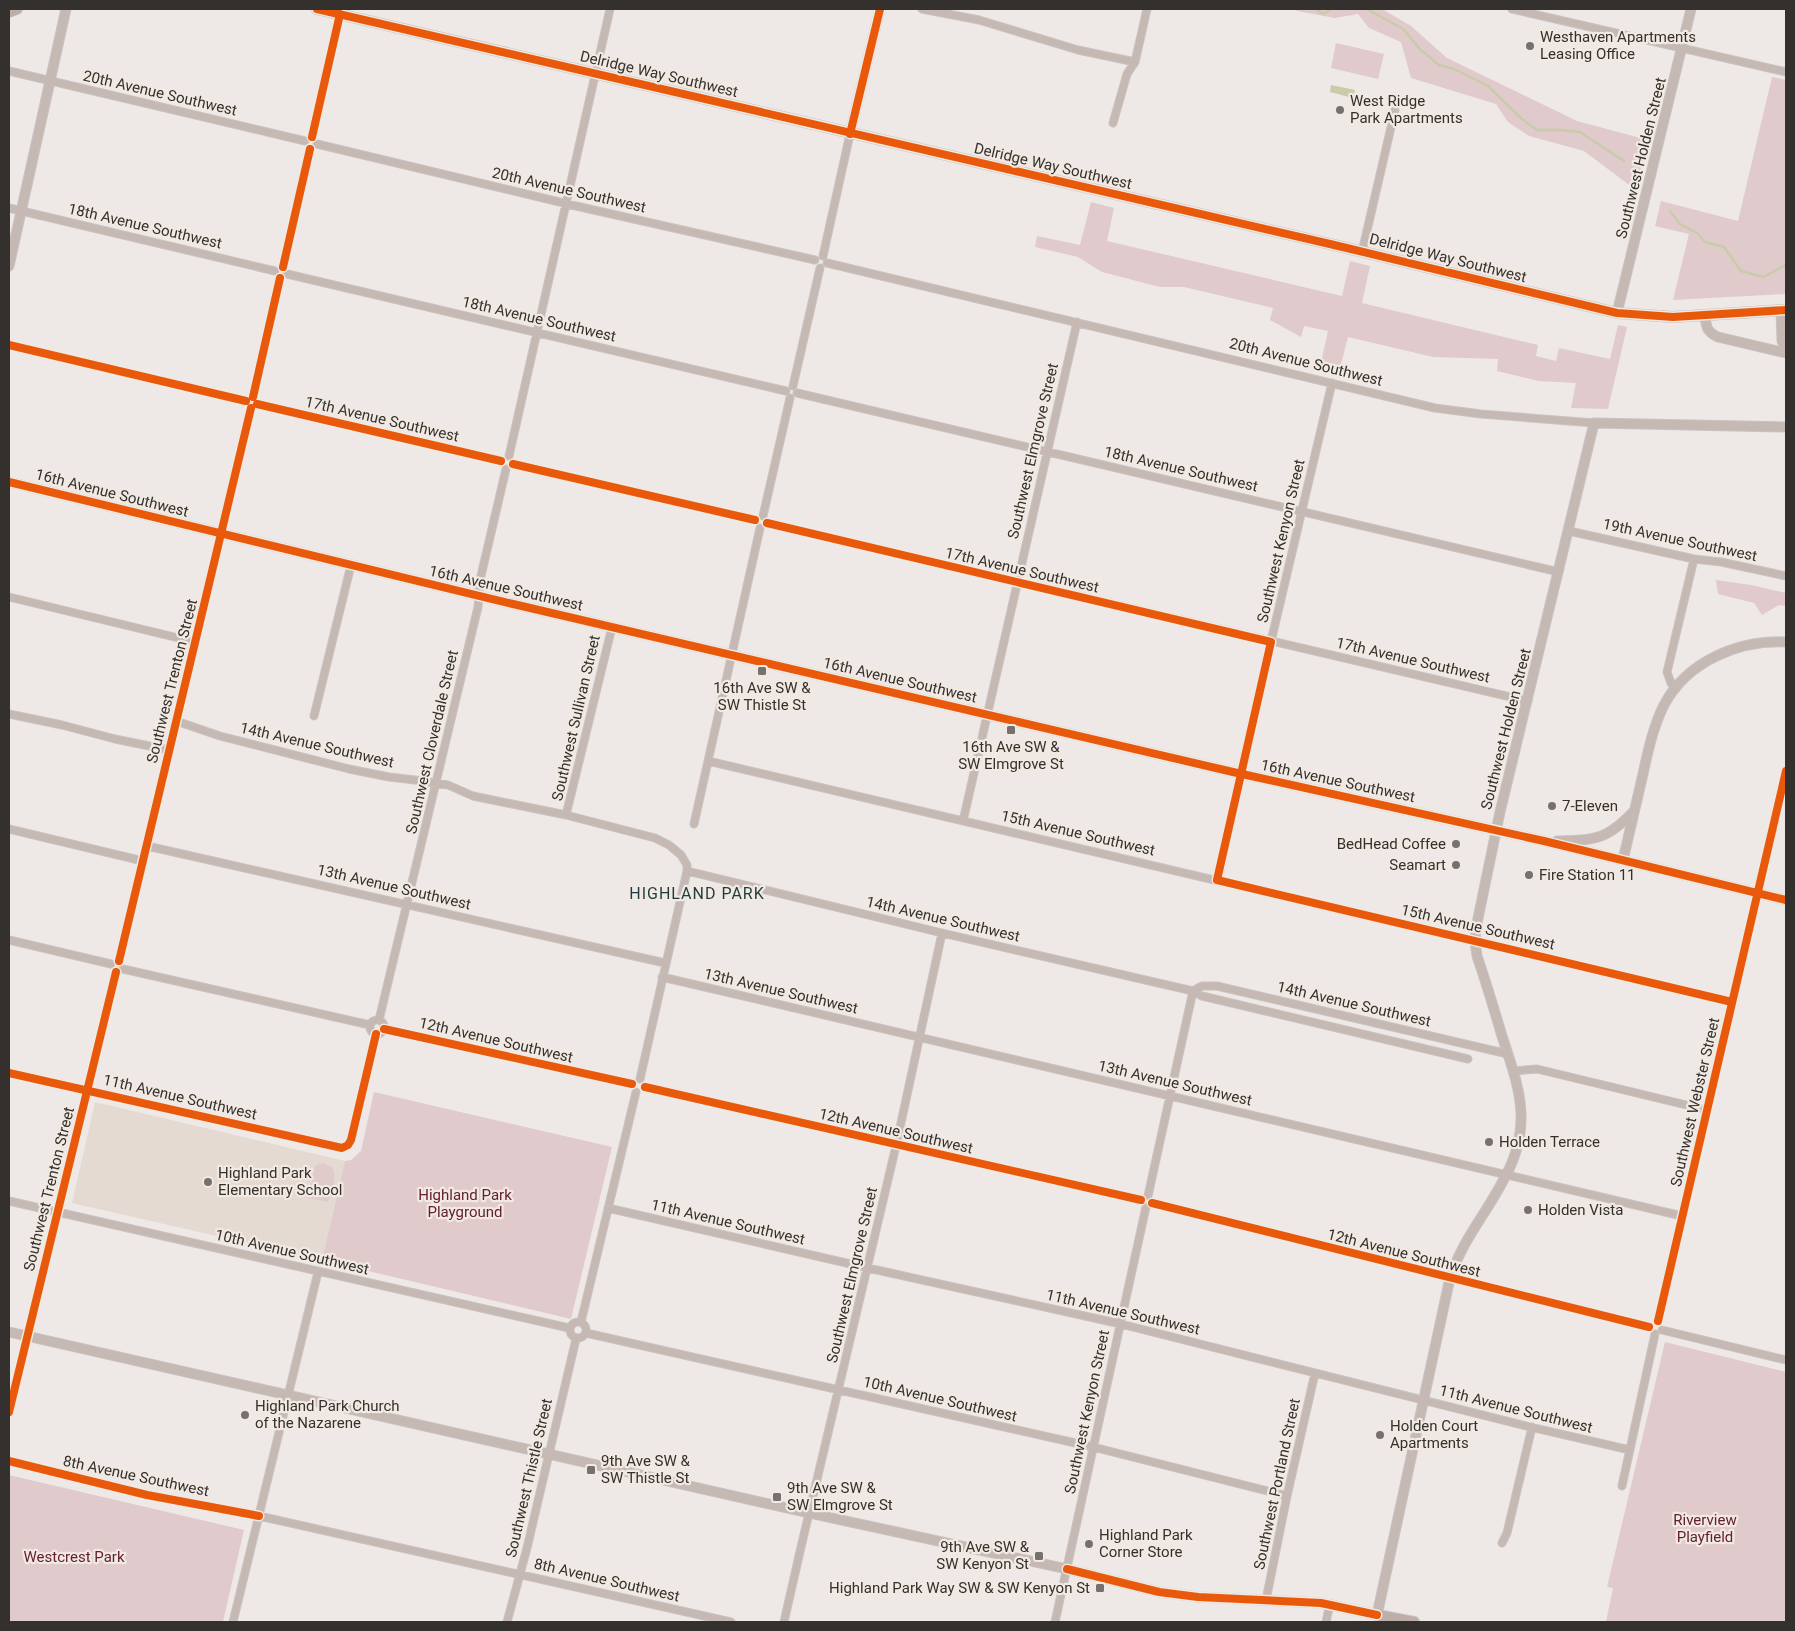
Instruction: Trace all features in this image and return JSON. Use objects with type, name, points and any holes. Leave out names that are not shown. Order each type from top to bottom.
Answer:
[{"type":"main road","points":[[9,12],[17,9]]},
{"type":"main road","name":"Delridge Way Southwest","points":[[317,9],[340,11],[850,134],[1362,252],[1617,314],[1656,317],[1705,316],[1783,310]]},
{"type":"main road","points":[[1376,1619],[1414,1622]]},
{"type":"street","points":[[9,266],[66,9]]},
{"type":"street","points":[[508,456],[610,9]]},
{"type":"street","points":[[823,256],[880,9]]},
{"type":"street","points":[[922,9],[979,20],[1078,50],[1135,62]]},
{"type":"street","points":[[1114,123],[1127,74],[1135,62],[1147,9]]},
{"type":"street","points":[[1512,9],[1786,72]]},
{"type":"street","name":"Southwest Holden Street","points":[[1617,314],[1691,9]]},
{"type":"street","points":[[312,137],[340,11]]},
{"type":"street","name":"20th Avenue Southwest","points":[[9,71],[305,141]]},
{"type":"street","points":[[1362,252],[1395,110]]},
{"type":"street","points":[[310,148],[306,146],[305,141],[308,137],[312,137]]},
{"type":"street","points":[[310,148],[314,148],[317,144],[316,139],[312,137]]},
{"type":"street","name":"20th Avenue Southwest","points":[[317,144],[566,204],[815,260]]},
{"type":"street","points":[[283,267],[278,267],[275,271],[276,276],[280,278],[285,278],[287,274],[283,267],[310,148]]},
{"type":"street","name":"18th Avenue Southwest","points":[[9,208],[275,271]]},
{"type":"street","points":[[818,256],[823,256],[827,258],[827,263],[824,268],[820,268],[816,265],[815,260],[818,256]]},
{"type":"street","name":"20th Avenue Southwest","points":[[827,263],[1435,408],[1459,412],[1594,423],[1786,427]]},
{"type":"street","points":[[790,398],[794,397],[797,393],[793,386],[820,268]]},
{"type":"street","name":"18th Avenue Southwest","points":[[287,274],[786,390]]},
{"type":"street","points":[[253,397],[280,278]]},
{"type":"street","points":[[1783,310],[1782,341],[1786,349]]},
{"type":"street","points":[[1705,316],[1707,329],[1710,334],[1718,338],[1786,353]]},
{"type":"street","name":"Southwest Elmgrove Street","points":[[963,821],[1077,322]]},
{"type":"street","points":[[9,345],[246,401]]},
{"type":"street","name":"Southwest Kenyon Street","points":[[1217,880],[1240,773],[1332,383]]},
{"type":"street","points":[[790,398],[786,395],[786,390],[788,387],[793,386]]},
{"type":"street","name":"18th Avenue Southwest","points":[[797,393],[1302,510],[1559,572]]},
{"type":"street","points":[[246,401],[249,397],[253,397]]},
{"type":"street","points":[[246,401],[247,406],[254,406],[257,399],[253,397]]},
{"type":"street","points":[[763,516],[790,398]]},
{"type":"street","name":"17th Avenue Southwest","points":[[254,406],[501,461]]},
{"type":"street","name":"Southwest Trenton Street","points":[[119,961],[221,533],[254,406]]},
{"type":"street","name":"Southwest Holden Street","points":[[1376,1619],[1450,1278],[1462,1248],[1506,1176],[1516,1152],[1521,1123],[1519,1098],[1513,1071],[1478,956],[1475,941],[1476,928],[1496,830],[1594,423]]},
{"type":"street","points":[[508,456],[504,457],[501,461],[502,466],[510,468],[513,464]]},
{"type":"street","points":[[508,456],[512,459],[513,464]]},
{"type":"street","points":[[513,464],[755,520]]},
{"type":"street","name":"Southwest Cloverdale Street","points":[[379,1020],[478,607],[480,580],[506,468]]},
{"type":"street","name":"16th Avenue Southwest","points":[[9,482],[479,596],[1240,773],[1544,841],[1786,900]]},
{"type":"street","points":[[755,520],[758,516],[763,516]]},
{"type":"street","points":[[760,528],[763,528],[767,523],[767,519],[763,516]]},
{"type":"street","points":[[755,520],[756,525],[760,528]]},
{"type":"street","name":"17th Avenue Southwest","points":[[767,523],[1528,701]]},
{"type":"street","points":[[694,824],[760,528]]},
{"type":"street","name":"19th Avenue Southwest","points":[[1568,531],[1694,559],[1721,562],[1786,576]]},
{"type":"street","points":[[1676,689],[1671,683],[1667,672],[1694,559]]},
{"type":"street","points":[[314,716],[351,565]]},
{"type":"street","points":[[9,597],[195,642]]},
{"type":"street","name":"Southwest Sullivan Street","points":[[566,816],[612,627]]},
{"type":"street","points":[[1623,860],[1649,746],[1664,704],[1697,668],[1722,654],[1750,645],[1786,642]]},
{"type":"street","points":[[9,714],[62,725],[115,740],[169,750]]},
{"type":"street","name":"14th Avenue Southwest","points":[[176,722],[220,736],[349,769],[389,778],[448,785],[472,796],[566,816],[655,838],[669,845],[681,855],[687,865],[687,871],[1468,1059]]},
{"type":"street","name":"15th Avenue Southwest","points":[[708,761],[1732,1002]]},
{"type":"street","name":"Southwest Webster Street","points":[[1658,1321],[1785,784],[1786,771]]},
{"type":"street","points":[[1544,841],[1599,838],[1622,824],[1634,811]]},
{"type":"street","points":[[9,829],[143,861]]},
{"type":"street","name":"13th Avenue Southwest","points":[[147,846],[665,963]]},
{"type":"street","points":[[640,1079],[687,871]]},
{"type":"street","name":"Southwest Elmgrove Street","points":[[784,1622],[896,1146],[942,933]]},
{"type":"street","points":[[9,940],[111,964],[114,961],[119,961],[123,964],[119,970]]},
{"type":"street","points":[[111,964],[112,969],[370,1025]]},
{"type":"street","name":"Southwest Trenton Street","points":[[9,1412],[87,1090],[119,970]]},
{"type":"street","name":"13th Avenue Southwest","points":[[662,977],[1682,1216]]},
{"type":"street","name":"14th Avenue Southwest","points":[[1193,992],[1202,986],[1217,986],[1508,1054]]},
{"type":"street","points":[[1148,1196],[1193,992]]},
{"type":"street","points":[[374,1020],[379,1020],[383,1023],[384,1028],[381,1033],[376,1034],[370,1031],[370,1025],[374,1020]]},
{"type":"street","name":"12th Avenue Southwest","points":[[384,1028],[632,1084]]},
{"type":"street","name":"11th Avenue Southwest","points":[[9,1073],[337,1147],[345,1147],[351,1140],[376,1034]]},
{"type":"street","points":[[1513,1071],[1537,1069],[1707,1110]]},
{"type":"street","points":[[640,1079],[644,1082],[645,1087],[642,1092],[636,1092],[632,1089],[632,1084],[634,1080],[640,1079]]},
{"type":"street","name":"12th Avenue Southwest","points":[[645,1087],[896,1146],[1141,1200]]},
{"type":"street","points":[[581,1322],[575,1322],[569,1328],[570,1335],[576,1339],[583,1337],[586,1333],[581,1322],[636,1092]]},
{"type":"street","points":[[1144,1196],[1148,1196],[1152,1199],[1149,1205],[1142,1205],[1141,1200],[1144,1196]]},
{"type":"street","name":"10th Avenue Southwest","points":[[9,1201],[569,1328]]},
{"type":"street","name":"Southwest Kenyon Street","points":[[1055,1622],[1149,1205]]},
{"type":"street","name":"12th Avenue Southwest","points":[[1149,1205],[1649,1327]]},
{"type":"street","name":"11th Avenue Southwest","points":[[608,1208],[1121,1324],[1630,1450]]},
{"type":"street","points":[[233,1622],[318,1272]]},
{"type":"street","points":[[1658,1321],[1662,1324],[1662,1330],[1660,1333],[1655,1334],[1650,1332],[1649,1327],[1652,1322],[1658,1321]]},
{"type":"street","points":[[1662,1330],[1786,1360]]},
{"type":"street","points":[[9,1332],[809,1513],[1067,1569],[1159,1592],[1198,1597],[1309,1601],[1330,1604],[1376,1619]]},
{"type":"street","name":"10th Avenue Southwest","points":[[586,1333],[1093,1447],[1287,1496]]},
{"type":"street","points":[[1622,1486],[1655,1334]]},
{"type":"street","name":"Southwest Thistle Street","points":[[507,1622],[576,1339]]},
{"type":"street","name":"Southwest Portland Street","points":[[1266,1600],[1315,1373]]},
{"type":"street","points":[[1502,1543],[1507,1533],[1532,1427]]},
{"type":"street","name":"8th Avenue Southwest","points":[[9,1462],[147,1495],[258,1516],[731,1622]]},
{"type":"street","points":[[1326,1622],[1330,1604]]},
{"type":"shaded area","points":[[1331,85],[1355,90],[1353,98],[1330,92]]},
{"type":"shaded area","name":"Highland Park Elementary School","points":[[95,1102],[345,1161],[322,1260],[72,1203]]},
{"type":"green space","points":[[1295,9],[1382,9],[1411,26],[1447,58],[1577,121],[1648,140],[1636,190],[1584,151],[1529,136],[1508,122],[1496,104],[1411,78],[1401,42],[1369,28],[1358,14],[1335,18],[1297,11]]},
{"type":"green space","points":[[1336,43],[1384,54],[1378,79],[1331,68]]},
{"type":"green space","points":[[1772,77],[1786,80],[1786,294],[1673,300],[1689,234],[1655,226],[1661,201],[1738,221]]},
{"type":"green space","points":[[1091,202],[1114,208],[1107,241],[1342,296],[1350,261],[1370,266],[1362,303],[1538,345],[1536,356],[1556,361],[1559,348],[1610,359],[1618,325],[1627,327],[1608,409],[1571,408],[1576,383],[1539,381],[1497,371],[1498,359],[1433,357],[1348,337],[1339,372],[1320,367],[1328,331],[1304,326],[1301,337],[1270,320],[1273,308],[1184,287],[1160,287],[1102,272],[1078,257],[1035,247],[1037,236],[1080,245]]},
{"type":"green space","points":[[1716,580],[1786,593],[1786,606],[1779,605],[1762,615],[1754,603],[1718,594]]},
{"type":"green space","name":"Highland Park Playground","points":[[374,1092],[612,1147],[571,1319],[322,1260],[345,1161],[351,1160],[361,1151]]},
{"type":"green space","points":[[323,1163],[332,1167],[335,1176],[328,1202],[308,1198],[315,1166]]},
{"type":"green space","name":"Riverview Playfield","points":[[1665,1342],[1786,1372],[1786,1622],[1606,1622],[1613,1588],[1607,1587]]},
{"type":"green space","name":"Westcrest Park","points":[[9,1475],[244,1530],[223,1622],[9,1622]]},
{"type":"waterway","points":[[1316,9],[1323,14],[1332,9]]},
{"type":"waterway","points":[[1367,9],[1403,29],[1421,50],[1439,65],[1454,69],[1488,86],[1522,119],[1537,130],[1580,132],[1624,161]]},
{"type":"waterway","points":[[1670,211],[1680,224],[1697,233],[1705,242],[1724,247],[1741,271],[1763,277],[1786,265]]},
{"type":"cycle path","points":[[317,9],[1330,244],[1617,313],[1673,317],[1786,310]]},
{"type":"cycle path","points":[[850,134],[880,9]]},
{"type":"cycle path","points":[[312,137],[340,14]]},
{"type":"cycle path","points":[[283,267],[310,149]]},
{"type":"cycle path","points":[[253,397],[280,278]]},
{"type":"cycle path","points":[[9,345],[246,401]]},
{"type":"cycle path","points":[[257,404],[501,461]]},
{"type":"cycle path","points":[[119,961],[251,408]]},
{"type":"cycle path","points":[[513,464],[755,520]]},
{"type":"cycle path","points":[[9,482],[513,604],[1233,772],[1544,841],[1786,900]]},
{"type":"cycle path","points":[[767,523],[1271,642],[1217,880],[1732,1002]]},
{"type":"cycle path","points":[[1658,1321],[1786,771]]},
{"type":"cycle path","points":[[9,1412],[116,972]]},
{"type":"cycle path","points":[[384,1029],[632,1084]]},
{"type":"cycle path","points":[[9,1073],[342,1148],[348,1145],[351,1140],[376,1034]]},
{"type":"cycle path","points":[[645,1087],[1141,1200]]},
{"type":"cycle path","points":[[1152,1203],[1649,1327]]},
{"type":"cycle path","points":[[9,1461],[147,1495],[259,1516]]},
{"type":"cycle path","points":[[1067,1569],[1159,1592],[1198,1597],[1321,1603],[1377,1615]]},
{"type":"place","name":"Westhaven Apartments Leasing Office","points":[[1530,46]]},
{"type":"place","name":"West Ridge Park Apartments","points":[[1340,110]]},
{"type":"place","name":"16th Ave SW & SW Thistle St","points":[[762,671]]},
{"type":"place","name":"16th Ave SW & SW Elmgrove St","points":[[1011,730]]},
{"type":"place","name":"7-Eleven","points":[[1552,806]]},
{"type":"place","name":"BedHead Coffee","points":[[1456,844]]},
{"type":"place","name":"Seamart","points":[[1456,865]]},
{"type":"place","name":"Fire Station 11","points":[[1529,875]]},
{"type":"place","name":"Holden Terrace","points":[[1489,1142]]},
{"type":"place","name":"Highland Park Elementary School","points":[[208,1182]]},
{"type":"place","name":"Holden Vista","points":[[1528,1210]]},
{"type":"place","name":"Highland Park Church of the Nazarene","points":[[245,1415]]},
{"type":"place","name":"Holden Court Apartments","points":[[1380,1435]]},
{"type":"place","name":"9th Ave SW & SW Thistle St","points":[[591,1470]]},
{"type":"place","name":"9th Ave SW & SW Elmgrove St","points":[[777,1497]]},
{"type":"place","name":"Highland Park Corner Store","points":[[1089,1544]]},
{"type":"place","name":"9th Ave SW & SW Kenyon St","points":[[1039,1556]]},
{"type":"place","name":"Highland Park Way SW & SW Kenyon St","points":[[1100,1588]]},
{"type":"district","name":"HIGHLAND PARK","points":[[697,893]]}]
